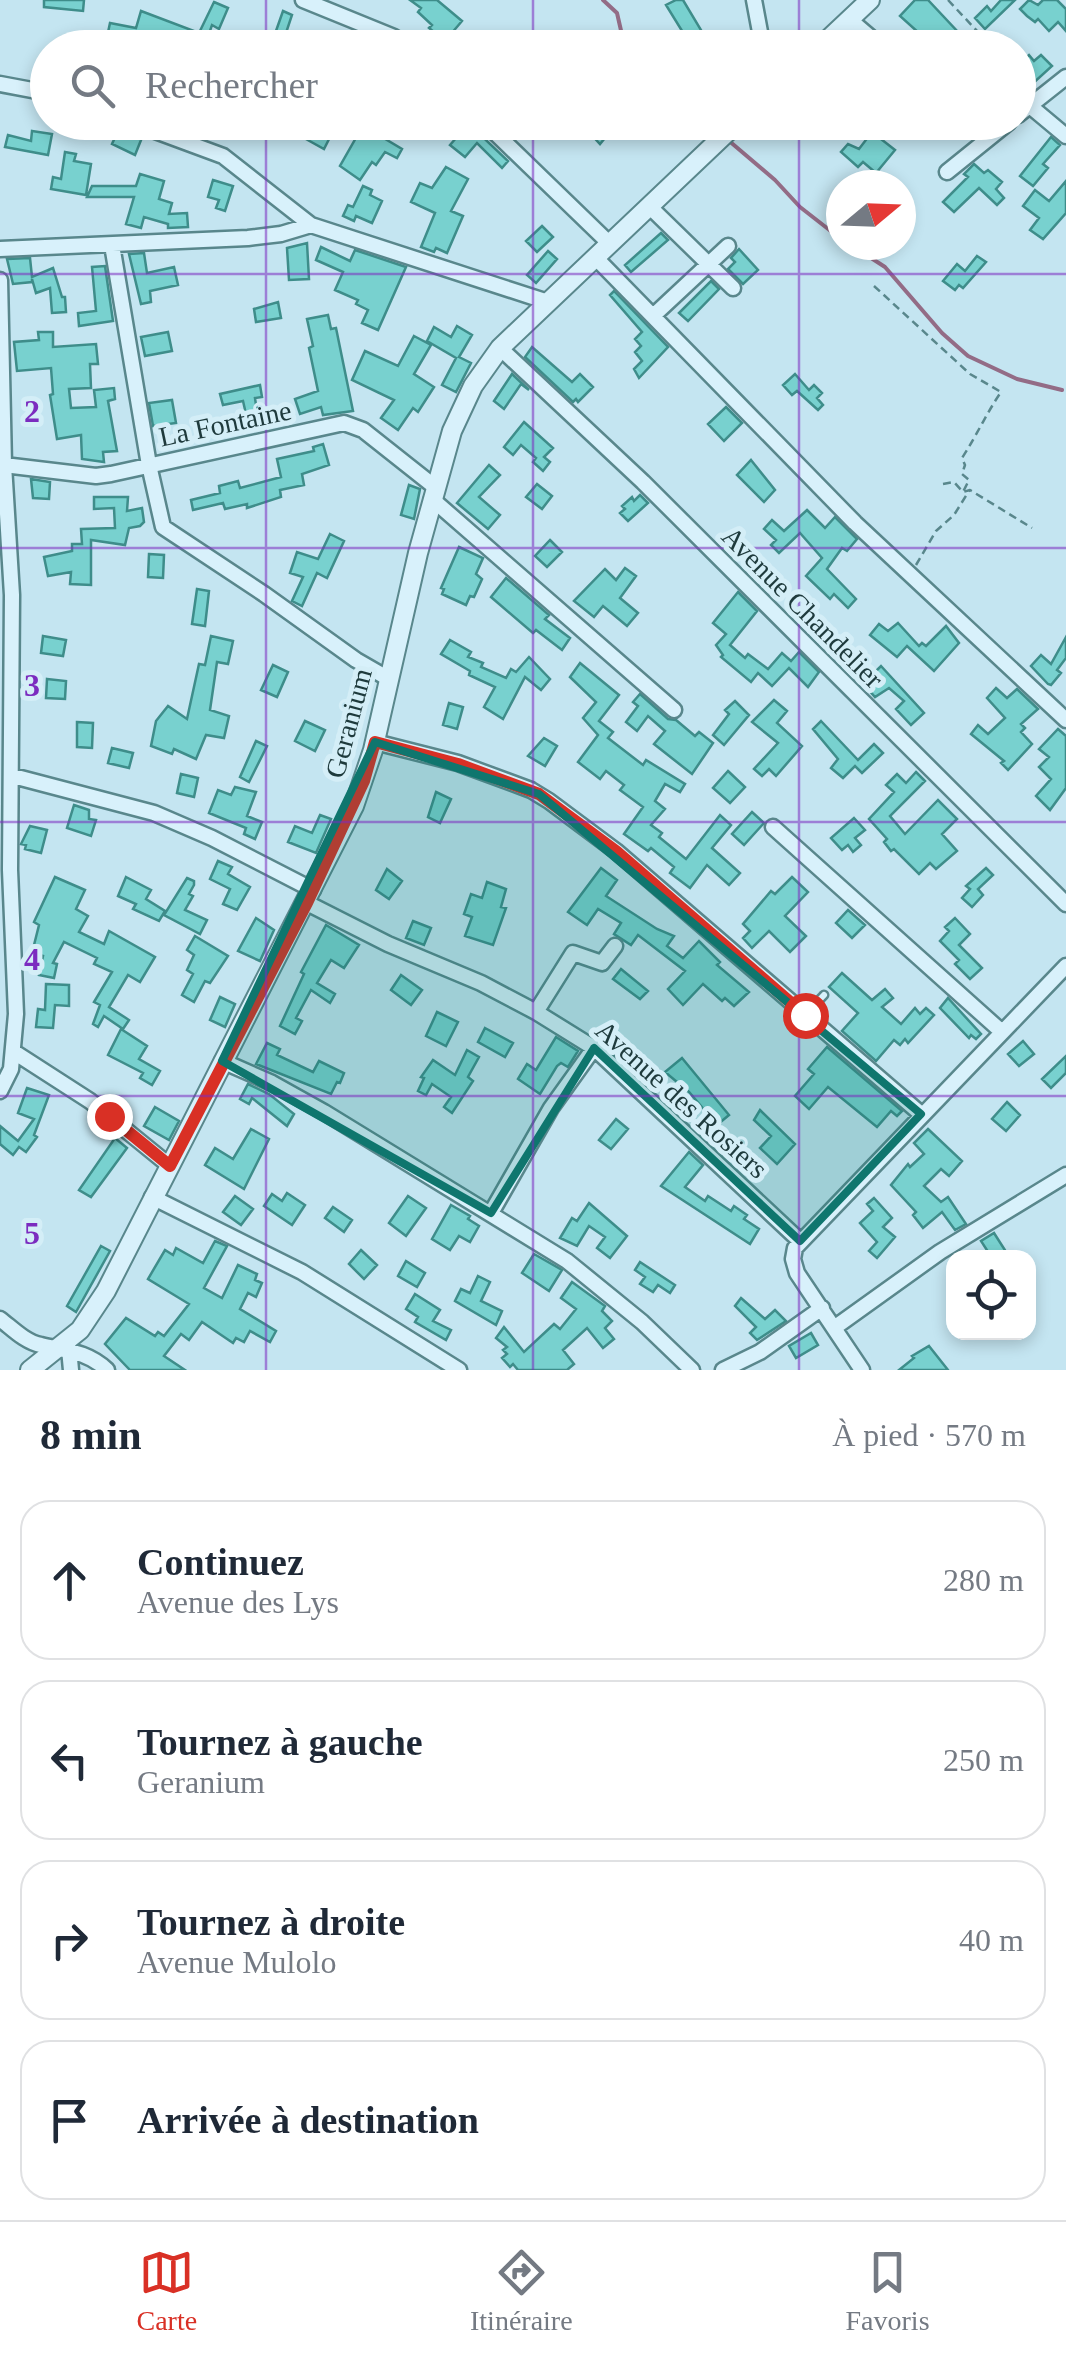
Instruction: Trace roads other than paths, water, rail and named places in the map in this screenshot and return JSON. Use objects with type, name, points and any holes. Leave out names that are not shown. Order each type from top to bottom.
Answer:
[{"type":"street","points":[[302,0],[377,30]]},
{"type":"street","points":[[754,0],[760,30]]},
{"type":"street","points":[[839,30],[870,0]]},
{"type":"street","points":[[849,20],[861,30]]},
{"type":"street","points":[[1036,101],[1066,77]]},
{"type":"street","points":[[0,84],[30,90]]},
{"type":"street","points":[[1036,111],[1066,136]]},
{"type":"street","points":[[180,140],[223,156],[311,225],[548,302]]},
{"type":"street","points":[[503,140],[610,244]]},
{"type":"street","name":"Geranium","points":[[30,1370],[64,1348],[96,1307],[310,896],[364,781],[434,493],[462,408],[485,366],[719,140]]},
{"type":"street","points":[[947,172],[987,140]]},
{"type":"street","points":[[649,206],[732,288]]},
{"type":"street","points":[[0,249],[248,238],[311,225]]},
{"type":"street","points":[[112,244],[162,527],[389,679]]},
{"type":"street","points":[[653,316],[728,246]]},
{"type":"street","points":[[596,258],[800,468],[1066,720]]},
{"type":"street","points":[[0,280],[6,710],[13,776],[5,871],[16,1014],[12,1068],[0,1091]]},
{"type":"street","name":"Avenue Chandelier","points":[[500,348],[570,410],[1066,904]]},
{"type":"street","name":"La Fontaine","points":[[4,464],[96,476],[344,422],[363,430],[674,710]]},
{"type":"street","points":[[375,742],[458,764],[539,794],[616,851],[921,1114]]},
{"type":"street","name":"Avenue des Rosiers","points":[[13,776],[154,813],[212,838],[310,896],[536,1012],[594,1048],[798,1244]]},
{"type":"street","points":[[774,828],[1002,1032]]},
{"type":"street","points":[[536,1012],[573,953],[602,963],[614,946]]},
{"type":"street","points":[[862,1370],[794,1267],[798,1244],[1066,966]]},
{"type":"street","points":[[491,1213],[552,1108],[594,1048]]},
{"type":"street","points":[[14,1052],[90,1101],[170,1166]]},
{"type":"street","points":[[222,1062],[272,1084],[491,1213],[588,1276],[692,1370]]},
{"type":"street","points":[[834,1328],[940,1252],[1066,1175]]},
{"type":"street","points":[[152,1197],[302,1272],[459,1370]]},
{"type":"street","points":[[723,1370],[760,1352],[822,1308]]},
{"type":"street","points":[[0,1319],[28,1340],[94,1359],[107,1370]]},
{"type":"street","points":[[64,1348],[71,1370]]},
{"type":"lane","points":[[805,1015],[824,995]]},
{"type":"waterway","points":[[603,0],[617,13],[621,30]]},
{"type":"waterway","points":[[728,140],[826,227]]},
{"type":"waterway","points":[[874,260],[968,356],[1017,379],[1062,390]]}]
